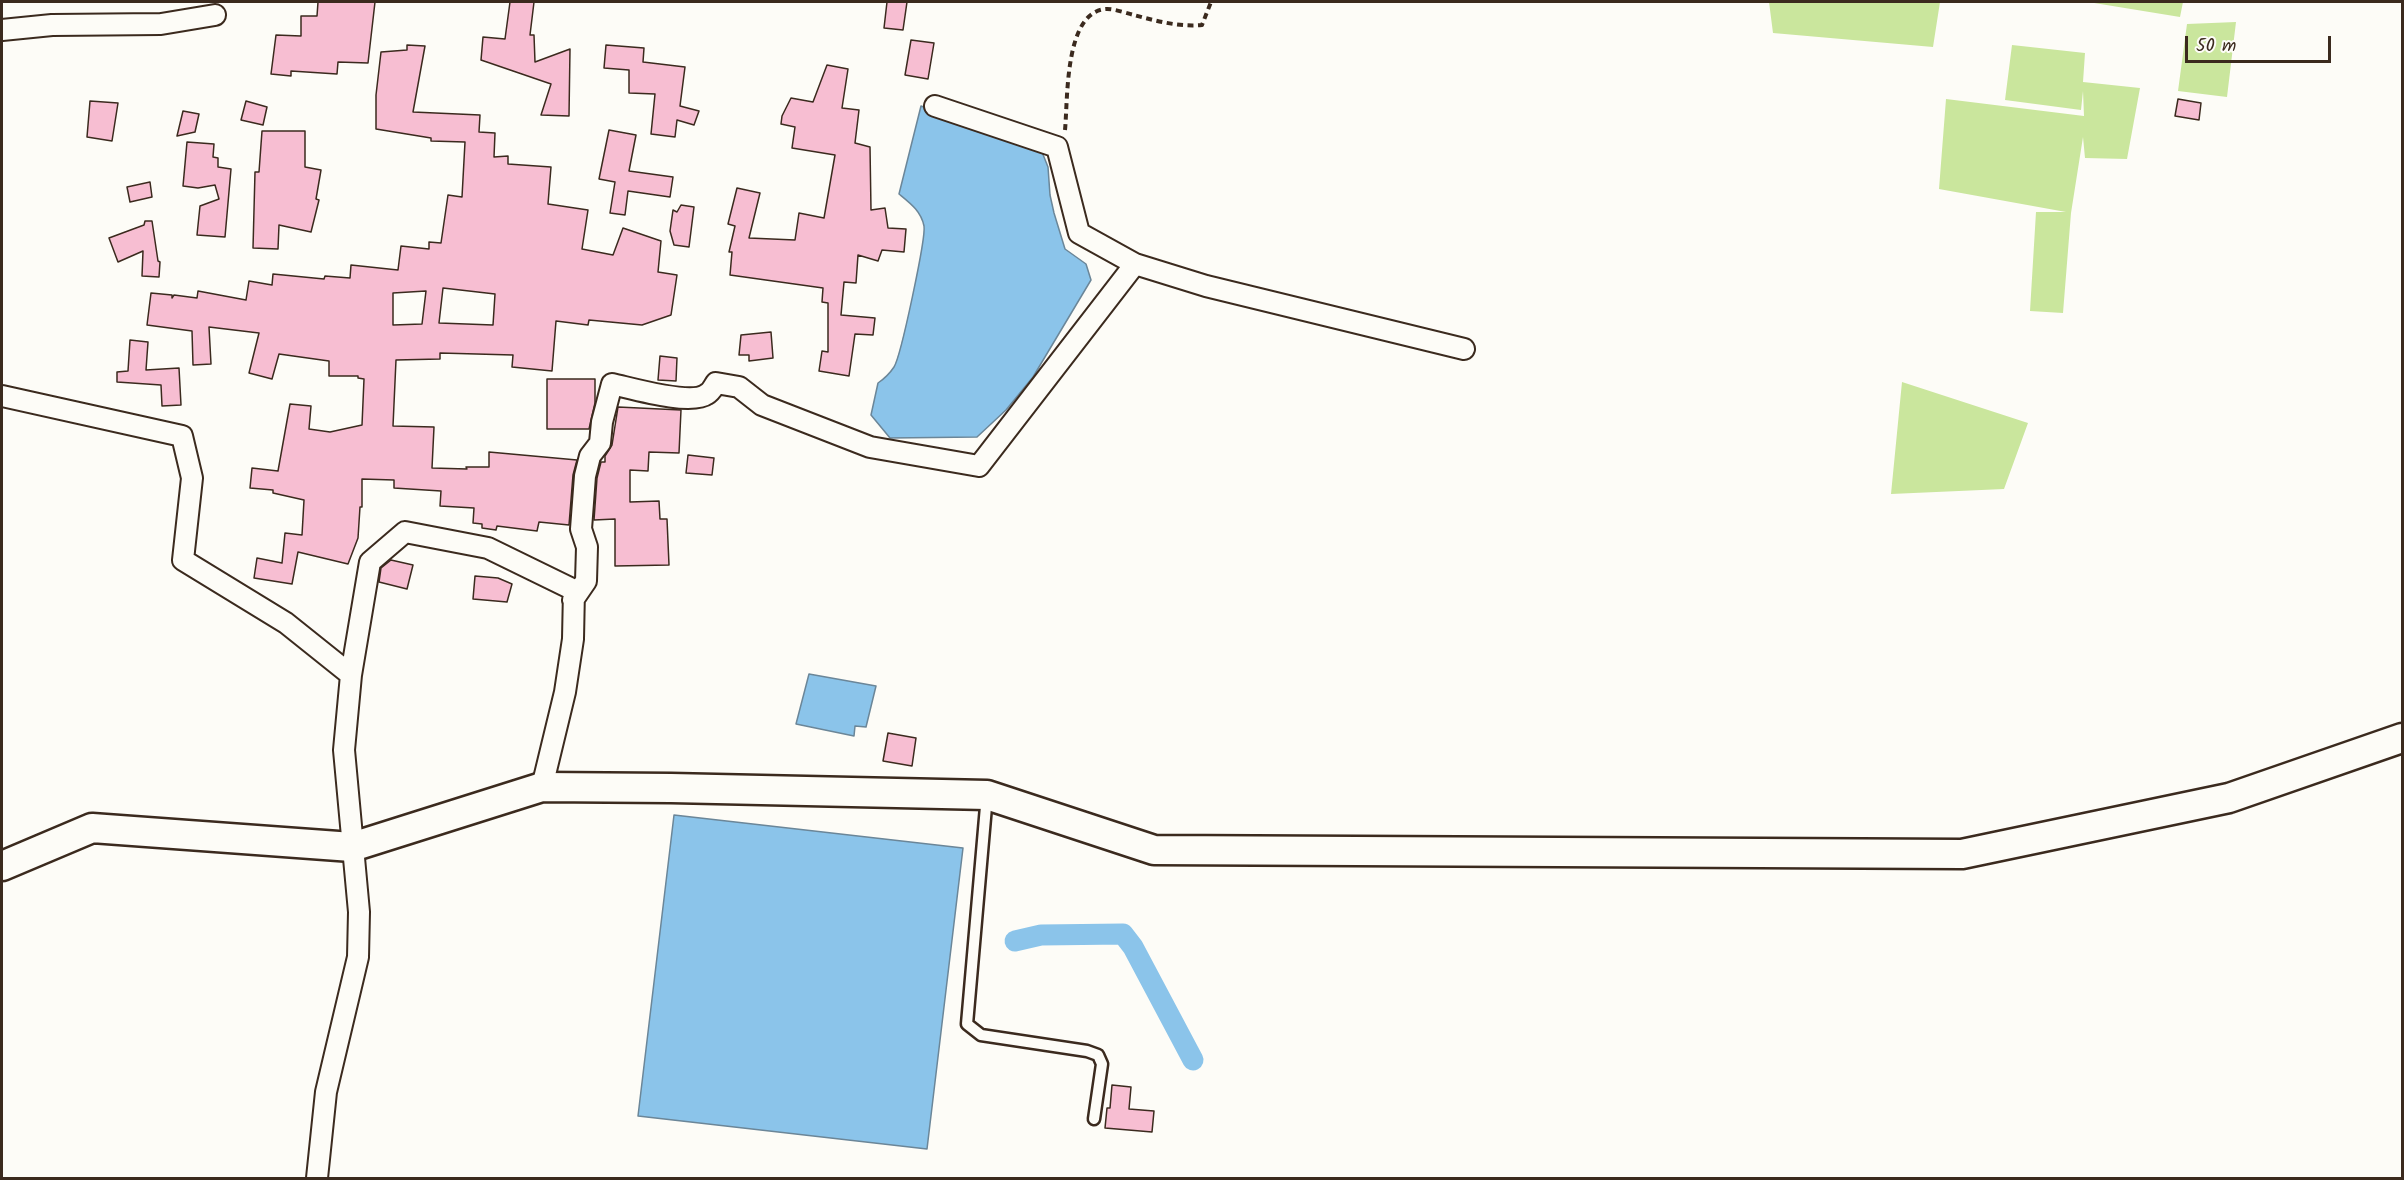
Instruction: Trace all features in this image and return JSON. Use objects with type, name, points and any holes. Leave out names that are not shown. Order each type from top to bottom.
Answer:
[{"type":"street","points":[[2,30],[52,25],[161,24],[215,15]]},
{"type":"street","points":[[935,106],[1057,147],[1079,233],[1135,264],[1206,286],[1464,349]]},
{"type":"street","points":[[573,600],[586,581],[587,547],[581,529],[585,476],[590,456],[600,443],[602,422],[612,384],[665,396],[696,398],[707,394],[716,383],[739,387],[762,405],[870,447],[979,466],[1135,264]]},
{"type":"street","points":[[2,396],[182,436],[192,478],[183,560],[286,623],[351,675]]},
{"type":"street","points":[[317,1179],[326,1092],[358,957],[359,912],[344,750],[351,675],[370,562],[405,532],[488,548],[574,590],[573,639],[566,692],[542,788]]},
{"type":"street","points":[[2,866],[92,828],[352,848],[542,788],[683,788],[987,795],[1154,849],[1962,854],[2229,798],[2403,738]]},
{"type":"lane","points":[[987,795],[966,1014],[967,1024],[981,1035],[1087,1051],[1098,1055],[1102,1064],[1094,1119]]},
{"type":"path","points":[[1057,147],[1065,139],[1072,52],[1076,34],[1090,14],[1106,9],[1184,26],[1202,25],[1211,2]]},
{"type":"green space","points":[[1769,2],[1940,2],[1933,47],[1773,33]]},
{"type":"green space","points":[[2088,2],[2183,2],[2180,17]]},
{"type":"green space","points":[[2236,22],[2227,97],[2178,91],[2187,24]]},
{"type":"green space","points":[[2012,45],[2085,53],[2083,82],[2140,88],[2127,159],[2085,158],[2083,137],[2071,213],[2063,313],[2030,311],[2036,212],[2066,212],[1939,189],[1946,99],[2084,116],[2083,91],[2081,110],[2005,100]]},
{"type":"green space","points":[[1902,382],[2028,423],[2004,489],[1891,494]]},
{"type":"water","points":[[921,106],[1042,152],[1048,167],[1054,213],[1065,249],[1086,264],[1091,280],[1033,377],[1006,410],[977,437],[890,438],[871,415],[878,383],[894,367],[897,358],[907,321],[924,235],[923,221],[920,216],[899,194]]},
{"type":"water","points":[[809,674],[876,686],[866,727],[855,726],[854,736],[796,724]]},
{"type":"water","points":[[674,815],[963,848],[927,1149],[638,1116]]},
{"type":"building","points":[[318,2],[375,2],[368,63],[338,62],[337,74],[291,71],[291,76],[271,74],[276,35],[301,36],[301,16],[317,16]]},
{"type":"building","points":[[510,2],[534,2],[530,35],[534,35],[535,62],[570,49],[569,116],[541,115],[551,84],[481,60],[483,37],[505,39]]},
{"type":"building","points":[[887,2],[907,2],[903,30],[884,28]]},
{"type":"building","points":[[911,40],[934,43],[928,79],[905,75]]},
{"type":"building","points":[[407,45],[425,46],[413,112],[480,115],[479,132],[495,133],[494,157],[508,156],[508,164],[551,167],[548,204],[588,210],[582,249],[613,255],[623,228],[661,241],[658,272],[677,275],[671,315],[642,325],[589,320],[588,325],[556,321],[552,371],[512,367],[513,355],[440,353],[440,359],[396,360],[393,426],[434,427],[432,468],[489,467],[489,452],[577,460],[573,475],[569,525],[539,522],[537,531],[497,526],[496,530],[482,528],[482,524],[473,523],[474,508],[440,506],[441,491],[394,488],[394,480],[362,479],[362,507],[360,507],[358,538],[348,564],[298,552],[292,584],[254,578],[257,558],[282,563],[285,533],[302,535],[304,500],[273,493],[273,490],[250,488],[252,468],[278,471],[290,404],[311,406],[309,429],[330,432],[362,425],[364,379],[358,376],[329,376],[329,361],[279,354],[272,379],[249,373],[259,333],[209,327],[211,364],[193,365],[192,331],[147,325],[151,293],[172,295],[172,298],[174,295],[197,298],[198,291],[246,300],[249,281],[272,285],[273,274],[324,279],[325,276],[350,278],[351,265],[398,270],[401,246],[429,249],[429,242],[441,243],[448,195],[462,197],[465,142],[431,141],[431,138],[376,129],[376,95],[381,52],[407,50]],"holes":[[[443,288],[495,294],[493,325],[439,323]],[[426,291],[422,324],[393,325],[393,293]]]},
{"type":"building","points":[[606,45],[644,48],[643,62],[685,67],[680,106],[699,111],[694,125],[677,120],[675,137],[651,134],[655,94],[629,93],[629,70],[604,68]]},
{"type":"building","points":[[827,65],[848,69],[842,108],[859,110],[855,143],[870,147],[871,210],[885,208],[888,228],[906,229],[904,252],[882,250],[878,261],[858,255],[856,283],[844,282],[841,315],[875,318],[873,335],[855,334],[849,376],[819,371],[822,351],[828,352],[828,303],[822,302],[823,288],[730,275],[732,252],[729,252],[735,226],[728,224],[737,188],[760,193],[749,238],[795,240],[799,213],[824,218],[835,155],[792,148],[795,127],[781,124],[782,116],[791,98],[813,102]]},
{"type":"building","points":[[2178,99],[2201,103],[2199,120],[2175,116]]},
{"type":"building","points":[[90,101],[118,103],[112,141],[87,137]]},
{"type":"building","points":[[246,101],[267,107],[263,125],[241,120]]},
{"type":"building","points":[[183,111],[199,114],[195,132],[177,136]]},
{"type":"building","points":[[609,130],[636,135],[629,171],[673,177],[670,197],[628,191],[625,215],[610,213],[615,182],[599,179]]},
{"type":"building","points":[[262,131],[305,131],[305,167],[321,170],[316,199],[319,200],[311,232],[279,225],[278,249],[253,248],[255,172],[259,172]]},
{"type":"building","points":[[187,142],[214,144],[213,157],[218,158],[218,167],[231,169],[225,237],[197,235],[200,206],[219,199],[215,185],[198,188],[183,186]]},
{"type":"building","points":[[150,182],[152,197],[130,202],[127,187]]},
{"type":"building","points":[[681,205],[694,207],[689,247],[674,245],[670,231],[673,210],[677,212]]},
{"type":"building","points":[[145,221],[152,221],[160,262],[159,277],[142,276],[143,251],[118,262],[109,238],[144,225]]},
{"type":"building","points":[[771,332],[773,358],[749,361],[749,355],[739,355],[741,335]]},
{"type":"building","points":[[130,340],[148,342],[146,370],[179,368],[181,405],[162,406],[161,385],[117,382],[117,372],[128,371]]},
{"type":"building","points":[[660,356],[677,358],[676,381],[658,380]]},
{"type":"building","points":[[547,379],[595,379],[595,403],[589,429],[547,429]]},
{"type":"building","points":[[618,407],[681,410],[679,453],[649,452],[648,471],[630,470],[630,502],[659,501],[660,519],[667,519],[669,565],[615,566],[615,519],[594,520],[597,478],[601,462],[605,462],[605,456],[612,445]]},
{"type":"building","points":[[688,455],[714,458],[712,475],[686,473]]},
{"type":"building","points":[[391,560],[413,565],[407,589],[379,582],[381,568]]},
{"type":"building","points":[[475,576],[498,578],[512,584],[507,602],[473,599]]},
{"type":"building","points":[[888,733],[916,738],[912,766],[883,761]]},
{"type":"building","points":[[1112,1085],[1131,1087],[1129,1109],[1154,1111],[1152,1132],[1105,1128]]},
{"type":"waterway","points":[[1015,941],[1041,935],[1123,934],[1133,947],[1193,1060]]}]
